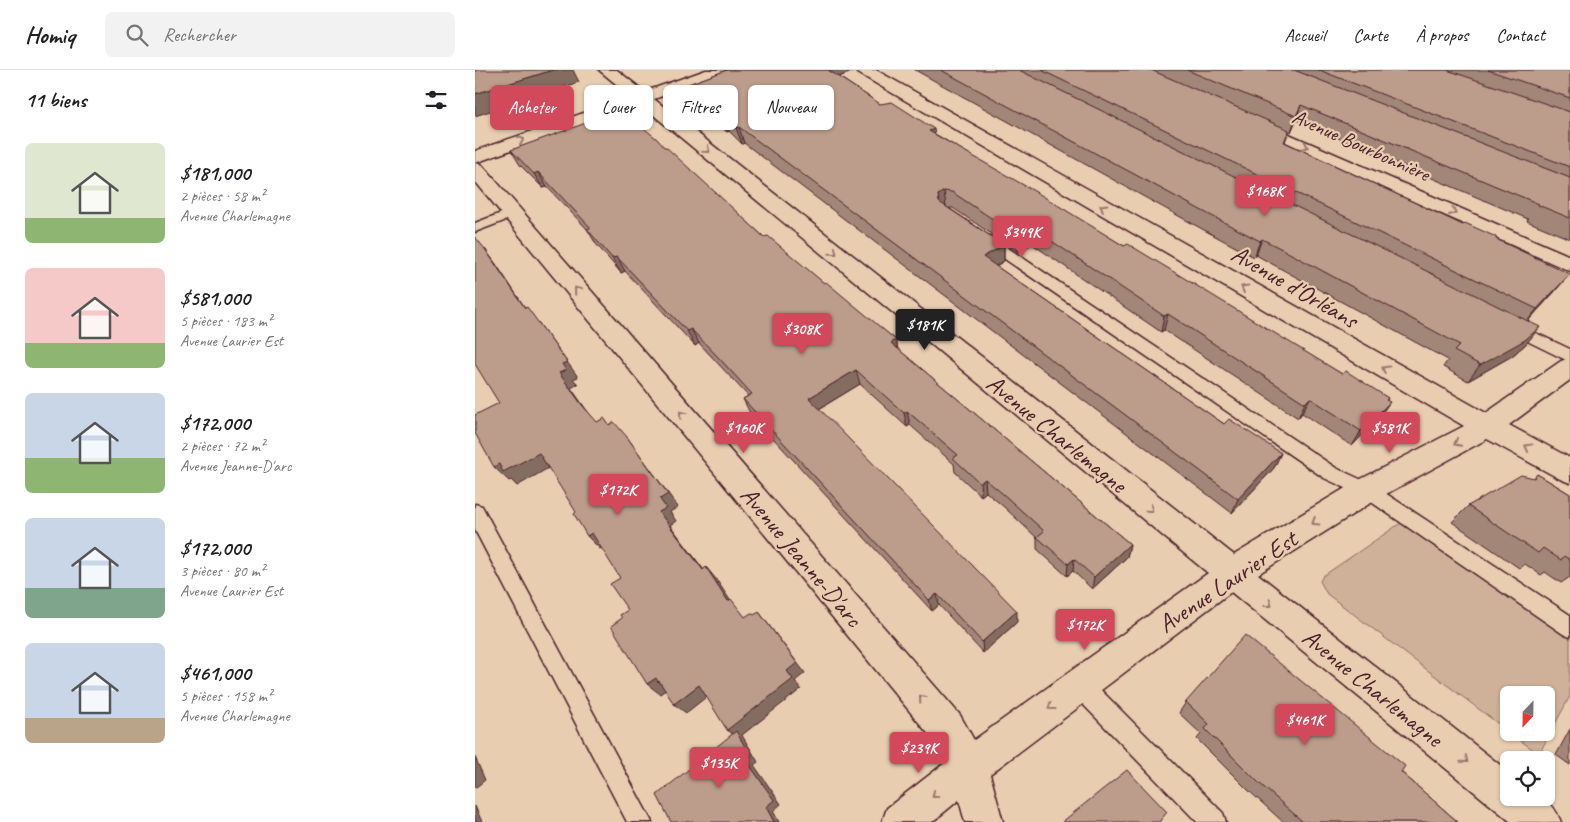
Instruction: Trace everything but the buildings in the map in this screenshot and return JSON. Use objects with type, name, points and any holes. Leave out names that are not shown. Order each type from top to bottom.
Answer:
[{"type":"street","name":"Avenue Charlemagne","points":[[607,70],[626,85]]},
{"type":"street","points":[[649,85],[678,70]]},
{"type":"street","points":[[653,87],[721,70]]},
{"type":"street","name":"Avenue d'Orléans","points":[[864,70],[1430,395],[1570,471]]},
{"type":"street","name":"Avenue Charlemagne","points":[[653,107],[1500,789]]},
{"type":"street","points":[[475,157],[584,113]]},
{"type":"street","name":"Avenue Bourbonnière","points":[[1232,114],[1570,264]]},
{"type":"street","name":"Avenue Jeanne-D'arc","points":[[475,169],[947,728],[969,767],[984,822]]},
{"type":"street","name":"Avenue Laurier Est","points":[[901,822],[969,767],[1231,574],[1367,490],[1488,426],[1570,366]]},
{"type":"street","name":"Avenue Charlemagne","points":[[1522,806],[1542,822]]},
{"type":"lane","points":[[475,228],[512,213]]},
{"type":"lane","points":[[972,230],[1330,473],[1367,490],[1570,627]]},
{"type":"lane","points":[[1496,318],[1570,356]]},
{"type":"lane","points":[[475,512],[640,822]]},
{"type":"lane","points":[[1080,685],[1214,822]]},
{"type":"shaded area","points":[[1405,520],[1570,635],[1570,696],[1555,724],[1555,686],[1500,686],[1500,725],[1327,594],[1320,581],[1323,576]]},
{"type":"shaded area","points":[[1521,741],[1546,741],[1541,751],[1535,751]]}]
